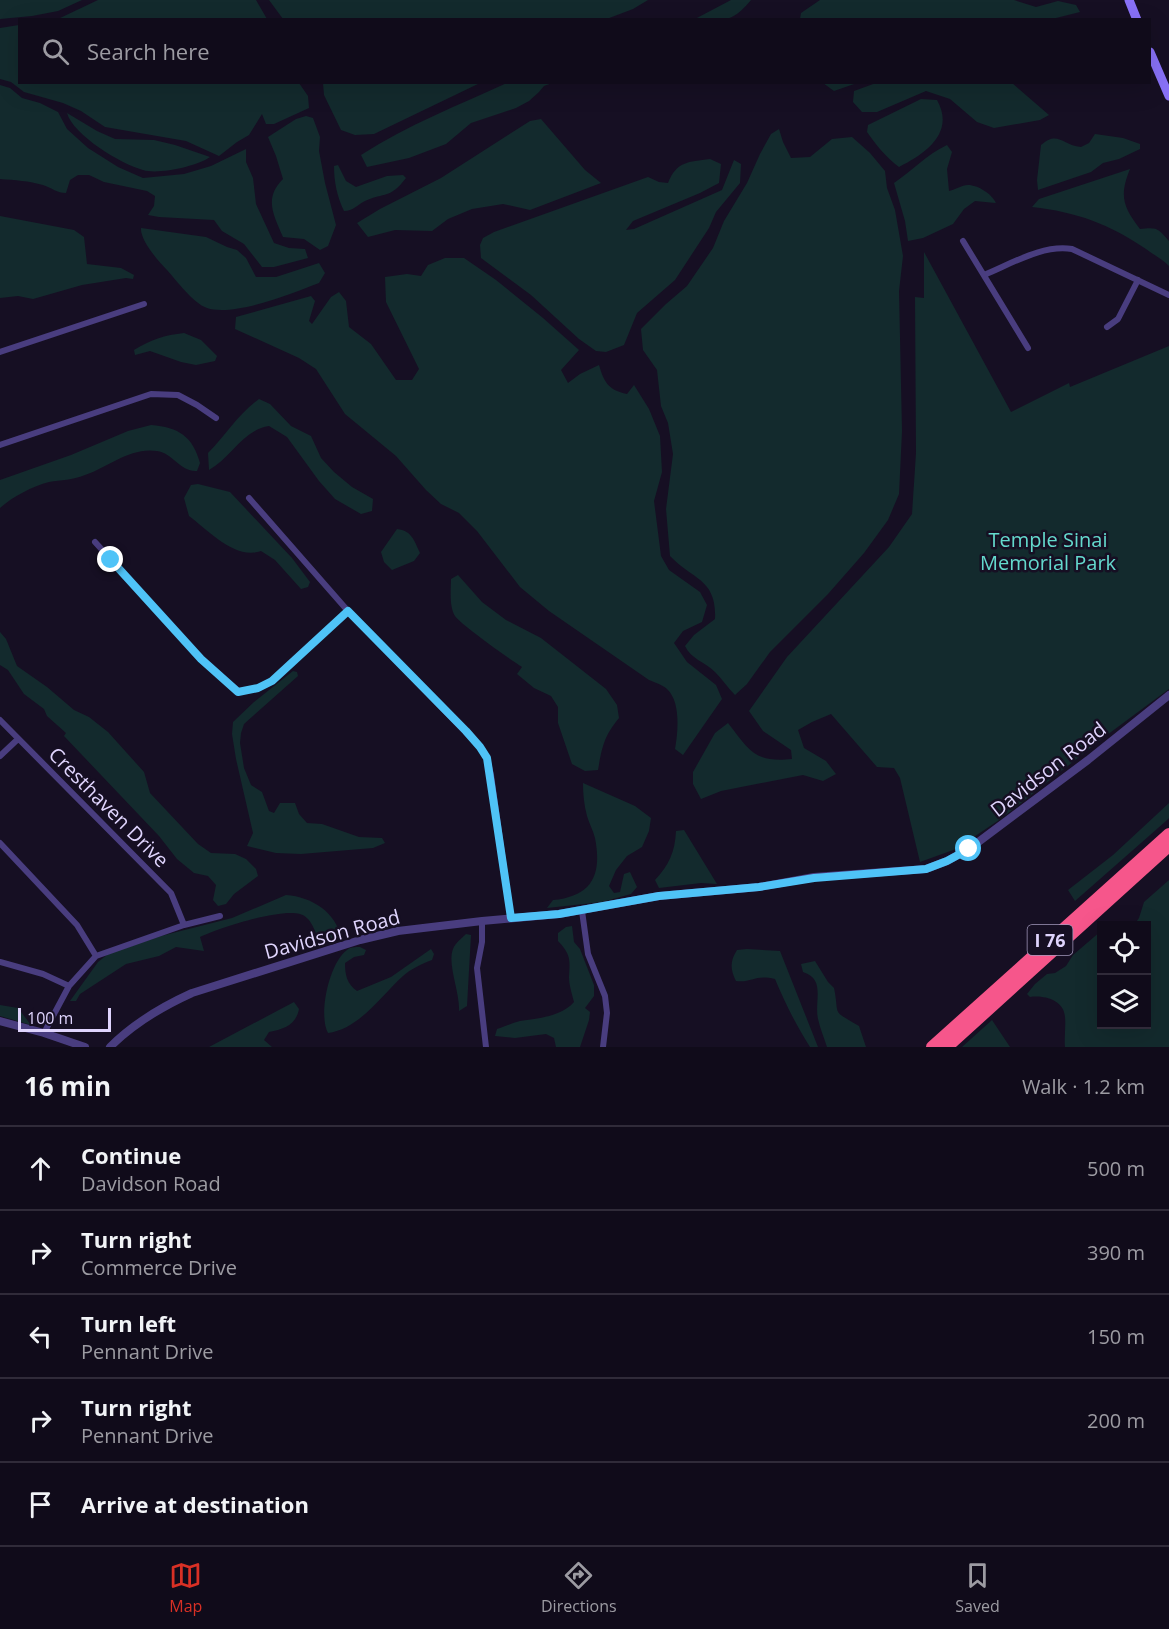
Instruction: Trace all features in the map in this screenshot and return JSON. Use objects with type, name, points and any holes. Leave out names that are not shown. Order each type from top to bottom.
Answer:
[{"type":"highway","name":"I 76","points":[[932,1047],[1169,834]]},
{"type":"highway","name":"I 76","points":[[948,1047],[1169,846]]},
{"type":"main road","points":[[1129,0],[1136,18]]},
{"type":"main road","points":[[1151,56],[1169,96]]},
{"type":"street","points":[[963,241],[1028,348]]},
{"type":"street","points":[[984,275],[1048,249],[1063,247],[1072,249],[1169,295]]},
{"type":"street","points":[[1107,327],[1118,320],[1138,280]]},
{"type":"street","points":[[0,352],[144,304]]},
{"type":"street","points":[[0,445],[151,394],[178,396],[216,418]]},
{"type":"street","points":[[249,498],[348,611],[466,731],[487,758],[511,918]]},
{"type":"street","points":[[95,542],[201,659],[238,692],[258,688],[272,681],[348,611]]},
{"type":"street","name":"Davidson Road","points":[[110,1047],[141,1021],[169,1004],[212,986],[364,939],[398,931],[582,911],[659,896],[759,887],[835,875],[926,869],[969,849],[1169,695]]},
{"type":"street","name":"Cresthaven Drive","points":[[0,720],[171,893],[184,926]]},
{"type":"street","points":[[0,756],[18,739]]},
{"type":"street","points":[[0,843],[77,925],[96,956]]},
{"type":"street","points":[[582,911],[588,954],[605,996],[607,1013],[603,1047]]},
{"type":"street","points":[[44,1033],[69,986],[96,956],[220,916]]},
{"type":"street","points":[[482,921],[482,942],[477,968],[486,1047]]},
{"type":"street","points":[[0,962],[44,974],[69,986]]},
{"type":"street","points":[[0,1022],[44,1033],[85,1047]]},
{"type":"green space","points":[[0,0],[82,0],[58,11],[0,19]]},
{"type":"green space","points":[[98,0],[256,0],[266,18],[60,18]]},
{"type":"green space","points":[[269,0],[648,0],[633,9],[609,18],[282,18]]},
{"type":"green space","points":[[731,0],[751,0],[738,13],[729,18],[697,18]]},
{"type":"green space","points":[[820,0],[1014,0],[1036,7],[1058,1],[1076,5],[1080,12],[1056,18],[800,18],[801,13]]},
{"type":"green space","points":[[18,25],[18,84],[300,84],[308,96],[309,108],[274,124],[266,124],[262,114],[249,135],[219,156],[186,141],[105,127],[81,111],[63,103],[24,92],[11,82],[0,79],[0,28]]},
{"type":"green space","points":[[323,84],[478,84],[374,134],[355,135],[341,130],[324,95]]},
{"type":"green space","points":[[505,84],[549,84],[544,86],[529,101],[516,108],[471,123],[446,144],[409,158],[367,167],[361,155],[396,134]]},
{"type":"green space","points":[[824,84],[854,84],[834,91]]},
{"type":"green space","points":[[873,84],[1013,84],[1049,115],[1040,120],[994,128],[977,122],[950,99],[926,91],[877,112],[862,112],[853,102],[854,91]]},
{"type":"green space","points":[[0,85],[10,88],[22,98],[40,103],[58,112],[67,129],[88,148],[118,167],[143,178],[184,174],[211,166],[246,149],[246,162],[253,178],[256,204],[274,243],[289,248],[305,249],[308,258],[274,267],[262,267],[244,244],[222,231],[214,220],[148,215],[154,206],[155,196],[147,191],[104,182],[89,175],[78,175],[70,180],[66,193],[43,185],[0,179]]},
{"type":"green space","points":[[921,99],[937,100],[942,111],[943,122],[940,132],[928,148],[899,167],[870,137],[867,132],[868,125]]},
{"type":"green space","points":[[67,113],[115,139],[154,140],[210,157],[197,164],[178,169],[143,170],[99,148],[78,130]]},
{"type":"green space","points":[[306,116],[313,118],[320,137],[319,151],[336,225],[328,246],[320,250],[304,239],[283,237],[272,206],[274,193],[283,179],[268,137],[296,119]]},
{"type":"green space","points":[[541,119],[585,170],[601,183],[530,210],[503,204],[472,209],[448,219],[432,231],[395,230],[368,237],[357,223],[441,178],[530,121]]},
{"type":"green space","points":[[779,129],[791,158],[810,157],[832,139],[852,137],[885,171],[903,256],[899,291],[902,431],[899,494],[888,520],[864,553],[828,594],[770,652],[747,684],[735,695],[715,672],[691,654],[685,646],[694,635],[715,619],[715,606],[708,588],[670,556],[666,509],[673,454],[668,423],[661,406],[657,370],[643,350],[641,329],[687,286],[713,248],[724,221],[747,183],[771,134]]},
{"type":"green space","points":[[1095,134],[1123,138],[1140,144],[1140,149],[1119,159],[1103,163],[1091,172],[1038,190],[1041,145],[1056,139],[1081,147],[1089,143]]},
{"type":"green space","points":[[947,145],[952,152],[947,169],[949,191],[972,185],[988,193],[996,203],[975,201],[964,209],[953,224],[923,238],[908,241],[894,183]]},
{"type":"green space","points":[[710,159],[721,164],[719,183],[633,221],[626,230],[634,229],[722,190],[734,160],[741,164],[740,183],[716,212],[709,228],[675,280],[637,313],[624,345],[606,352],[596,351],[579,339],[531,295],[481,258],[480,245],[483,238],[494,232],[648,177],[668,183],[675,170],[684,164]]},
{"type":"green space","points":[[338,165],[346,181],[356,187],[387,176],[403,175],[406,178],[391,192],[344,211],[335,178],[334,166]]},
{"type":"green space","points":[[1130,169],[1124,194],[1126,207],[1140,229],[1157,229],[1169,241],[1169,266],[1132,240],[1106,226],[1064,212],[1032,207],[1039,199]]},
{"type":"green space","points":[[0,216],[74,230],[84,237],[87,264],[121,268],[134,275],[133,279],[126,278],[82,285],[33,299],[18,296],[0,298]]},
{"type":"green space","points":[[141,228],[206,237],[237,250],[246,258],[256,277],[276,277],[319,263],[325,273],[319,283],[263,303],[232,309],[207,308],[191,297],[159,261],[146,244]]},
{"type":"green space","name":"Temple Sinai Memorial Park","points":[[924,252],[1011,412],[1069,383],[1070,387],[1169,346],[1169,689],[1002,818],[956,849],[920,862],[900,778],[894,768],[877,767],[831,714],[798,730],[804,748],[826,761],[836,774],[823,781],[803,775],[721,791],[701,799],[693,784],[693,772],[715,733],[728,723],[754,753],[769,759],[792,759],[791,750],[763,731],[749,711],[787,657],[889,547],[912,514],[916,453],[915,297],[924,298]]},
{"type":"green space","points":[[445,258],[464,258],[496,280],[579,350],[561,370],[568,383],[599,365],[605,381],[611,388],[627,394],[634,385],[649,409],[660,436],[662,472],[654,501],[661,556],[669,570],[700,592],[707,605],[702,622],[683,631],[674,643],[687,662],[716,685],[722,699],[683,755],[675,749],[677,726],[675,701],[667,689],[649,680],[549,611],[520,587],[477,531],[459,513],[441,504],[396,456],[345,414],[316,369],[299,358],[235,329],[236,317],[311,296],[315,301],[309,321],[312,324],[331,297],[339,292],[346,301],[349,327],[371,344],[396,380],[412,380],[419,369],[386,302],[385,277],[407,274],[421,276],[428,265]]},
{"type":"green space","points":[[184,333],[201,340],[217,356],[215,361],[196,365],[150,351],[135,355],[134,350],[146,343]]},
{"type":"green space","points":[[259,399],[270,404],[291,426],[311,436],[321,458],[334,472],[352,487],[373,499],[372,511],[361,514],[335,499],[287,437],[269,426],[252,433],[209,470],[208,453],[245,411]]},
{"type":"green space","points":[[151,425],[177,431],[189,440],[200,463],[197,471],[186,469],[163,452],[138,452],[80,477],[36,486],[0,508],[0,480],[71,455],[128,431]]},
{"type":"green space","points":[[198,484],[230,492],[292,558],[310,582],[308,587],[301,589],[275,560],[261,551],[251,553],[232,548],[189,516],[184,498],[191,485]]},
{"type":"green space","points":[[397,529],[409,534],[420,553],[414,561],[392,570],[384,562],[381,552]]},
{"type":"green space","points":[[458,575],[482,602],[506,620],[541,638],[606,689],[617,705],[619,718],[604,742],[598,770],[585,771],[572,764],[558,723],[558,707],[551,696],[534,688],[517,674],[522,667],[475,634],[455,616],[451,603],[451,579]]},
{"type":"green space","points":[[0,632],[6,639],[17,666],[74,710],[89,717],[108,732],[144,772],[150,793],[198,844],[211,853],[235,854],[246,859],[256,869],[258,876],[234,894],[226,904],[218,906],[213,900],[216,885],[208,876],[194,873],[177,859],[159,836],[64,736],[66,733],[47,716],[44,709],[24,694],[8,670],[0,665]]},
{"type":"green space","points":[[293,671],[297,672],[298,676],[244,724],[240,743],[244,768],[251,785],[262,792],[269,811],[274,813],[280,803],[295,803],[299,814],[307,823],[322,824],[359,837],[382,838],[385,843],[373,848],[301,854],[276,853],[247,846],[253,833],[236,759],[232,734],[233,722]]},
{"type":"green space","points":[[583,783],[635,806],[651,818],[649,831],[642,847],[627,856],[616,870],[609,886],[614,893],[620,892],[624,874],[630,872],[637,887],[631,894],[602,902],[547,908],[553,900],[567,898],[586,888],[595,872],[597,851],[585,808]]},
{"type":"green space","points":[[1169,803],[1169,818],[1075,901],[1068,890],[1113,855]]},
{"type":"green space","points":[[684,830],[717,884],[701,883],[659,888],[655,880],[670,858],[676,831]]},
{"type":"green space","points":[[1169,880],[1169,1047],[1065,1047],[1065,1017],[1061,1006],[1052,1000],[1030,997],[1027,994],[1047,974],[1055,973],[1066,966],[1073,955],[1097,934],[1097,1029],[1151,1029],[1151,921],[1137,921],[1144,902]]},
{"type":"green space","points":[[286,895],[305,899],[321,907],[334,921],[341,938],[329,942],[319,939],[310,921],[300,914],[265,916],[200,937],[204,951],[176,947],[159,956],[126,964],[80,994],[76,1001],[70,1001],[98,962],[108,954],[161,936],[232,918]]},
{"type":"green space","points":[[572,926],[574,942],[580,949],[594,985],[594,996],[585,1008],[590,1012],[589,1020],[580,1047],[556,1047],[554,1038],[546,1034],[515,1038],[495,1036],[497,1029],[520,1021],[556,1014],[574,1002],[569,977],[569,958],[558,941],[558,933]]},
{"type":"green space","points":[[466,934],[471,935],[467,1006],[459,1011],[452,955],[455,945]]},
{"type":"green space","points":[[360,947],[366,950],[364,955],[354,957],[345,963],[347,979],[357,991],[391,977],[431,949],[434,954],[432,960],[403,976],[360,1018],[350,1025],[328,1033],[324,1014],[330,977],[347,950]]},
{"type":"green space","points":[[737,950],[780,951],[818,1047],[810,1047],[775,979],[763,977],[736,981],[732,969],[733,958]]},
{"type":"green space","points":[[815,961],[834,988],[838,1011],[859,1026],[866,1047],[827,1047],[818,1019],[817,985],[810,975],[803,972],[801,964]]},
{"type":"green space","points":[[294,1002],[299,1009],[292,1023],[269,1032],[264,1040],[272,1047],[209,1047]]},
{"type":"green space","points":[[0,1005],[18,1008],[31,1025],[0,1016]]},
{"type":"green space","points":[[992,1020],[1010,1047],[962,1047]]},
{"type":"route","points":[[111,560],[201,659],[238,692],[258,688],[272,681],[348,611],[466,731],[487,758],[511,918],[582,911],[659,896],[759,887],[866,872],[926,869],[969,849]]}]
